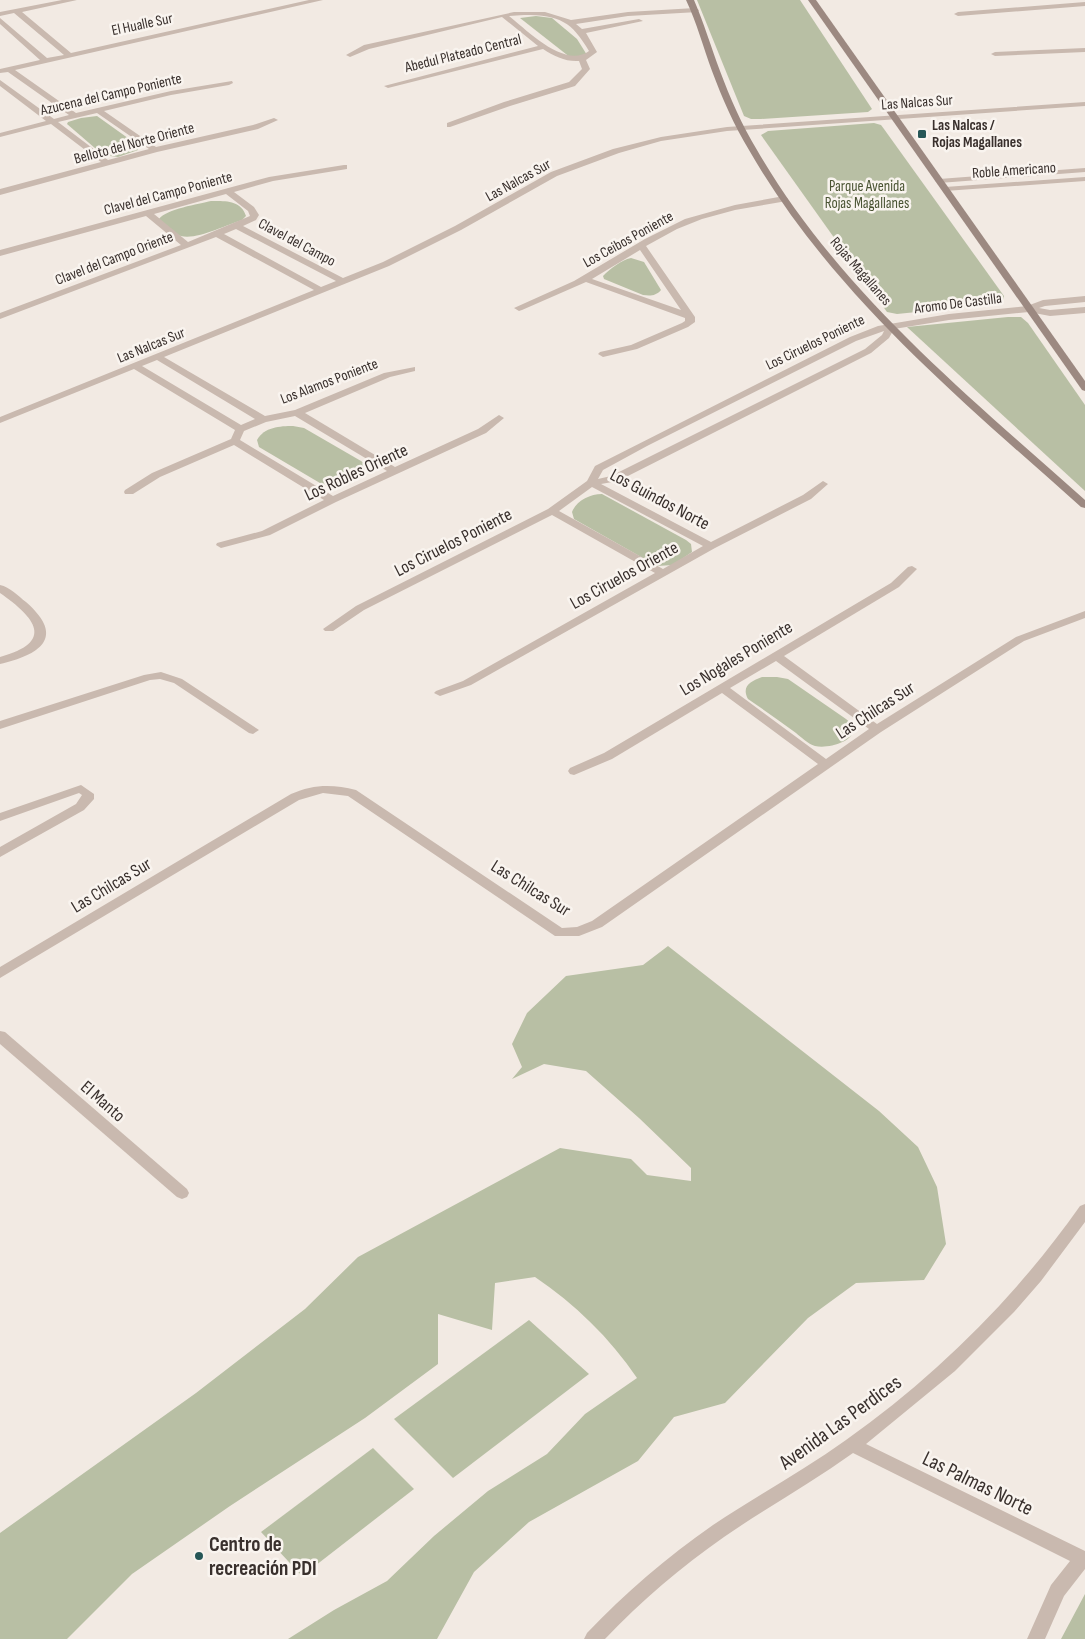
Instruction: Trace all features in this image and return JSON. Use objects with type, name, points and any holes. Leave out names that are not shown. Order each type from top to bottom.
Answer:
[{"type":"street","points":[[22,0],[28,8]]},
{"type":"street","points":[[0,14],[73,0]]},
{"type":"street","name":"El Hualle Sur","points":[[0,71],[68,54],[319,0]]},
{"type":"street","name":"Rojas Magallanes","points":[[690,0],[720,81],[741,128],[784,199],[825,253],[890,327],[949,383],[1085,505]]},
{"type":"street","points":[[812,0],[1085,388]]},
{"type":"street","points":[[1058,0],[1064,6]]},
{"type":"street","points":[[958,14],[1085,4]]},
{"type":"street","points":[[16,11],[68,54]]},
{"type":"street","points":[[350,54],[367,46],[503,15],[540,12],[555,15],[580,32],[593,52],[590,57],[582,60],[559,57],[503,15]]},
{"type":"street","points":[[568,23],[643,12],[696,14]]},
{"type":"street","points":[[580,32],[646,20],[696,14]]},
{"type":"street","points":[[0,20],[45,60]]},
{"type":"street","name":"Abedul Plateado Central","points":[[388,86],[544,47]]},
{"type":"street","points":[[995,54],[1085,50]]},
{"type":"street","points":[[450,125],[507,104],[572,84],[586,69],[582,60]]},
{"type":"street","points":[[9,69],[75,116]]},
{"type":"street","points":[[0,82],[107,163]]},
{"type":"street","name":"Azucena del Campo Poniente","points":[[0,135],[98,110],[202,87],[229,83]]},
{"type":"street","name":"Las Nalcas Sur","points":[[0,420],[344,282],[425,246],[536,184],[575,165],[616,151],[662,140],[741,128],[1085,104]]},
{"type":"street","points":[[98,110],[155,150]]},
{"type":"street","name":"Belloto del Norte Oriente","points":[[0,192],[155,150],[255,127],[274,120]]},
{"type":"street","name":"Clavel del Campo Poniente","points":[[0,253],[272,179],[318,170],[344,168]]},
{"type":"street","name":"Roble Americano","points":[[939,181],[1085,170]]},
{"type":"street","name":"Roble Americano","points":[[945,190],[1085,179]]},
{"type":"street","points":[[227,191],[254,212],[253,218],[237,226]]},
{"type":"street","name":"Los Ceibos Poniente","points":[[518,308],[543,300],[585,279],[641,245],[686,222],[719,211],[754,203],[784,199]]},
{"type":"street","points":[[146,212],[187,245]]},
{"type":"street","name":"Clavel del Campo","points":[[237,226],[344,282]]},
{"type":"street","name":"Clavel del Campo Oriente","points":[[0,316],[237,226]]},
{"type":"street","name":"Clavel del Campo","points":[[217,234],[322,291]]},
{"type":"street","points":[[603,354],[634,347],[685,326],[690,322],[690,317],[641,245]]},
{"type":"street","points":[[585,279],[655,302],[690,317]]},
{"type":"street","name":"Aromo De Castilla","points":[[1029,309],[1043,303],[1085,299]]},
{"type":"street","name":"Aromo De Castilla","points":[[890,327],[949,317],[1029,309],[1050,313],[1085,310]]},
{"type":"street","name":"Los Ciruelos Poniente","points":[[592,483],[599,468],[643,444],[853,339],[878,329],[890,327]]},
{"type":"street","name":"Los Ciruelos Poniente","points":[[329,630],[360,608],[552,511],[592,483],[614,479],[868,351],[886,336],[890,327]]},
{"type":"street","points":[[158,357],[263,419]]},
{"type":"street","points":[[128,492],[148,479],[235,441],[240,429],[136,366]]},
{"type":"street","name":"Los Alamos Poniente","points":[[240,429],[263,419],[297,413],[387,375],[412,369]]},
{"type":"street","points":[[297,413],[394,471]]},
{"type":"street","name":"Los Robles Oriente","points":[[221,545],[266,532],[482,431],[499,418]]},
{"type":"street","points":[[235,441],[332,500]]},
{"type":"street","name":"Los Guindos Norte","points":[[592,483],[711,546]]},
{"type":"street","name":"Los Ciruelos Oriente","points":[[440,693],[467,683],[711,546],[807,497],[823,484]]},
{"type":"street","points":[[552,511],[663,573]]},
{"type":"street","name":"Los Nogales Poniente","points":[[574,771],[608,756],[895,584],[912,569]]},
{"type":"street","points":[[0,588],[26,607],[39,624],[41,635],[37,644],[29,651],[0,661]]},
{"type":"street","name":"Las Chilcas Sur","points":[[0,972],[295,797],[321,789],[342,790],[352,793],[560,933],[579,931],[597,924],[877,729],[1020,639],[1085,614]]},
{"type":"street","points":[[775,655],[877,729]]},
{"type":"street","points":[[0,725],[148,677],[161,676],[178,681],[253,730]]},
{"type":"street","points":[[721,687],[826,765]]},
{"type":"street","points":[[0,817],[76,790],[81,789],[88,794],[88,799],[80,807],[0,853]]},
{"type":"street","name":"El Manto","points":[[0,1036],[182,1193]]},
{"type":"street","name":"Avenida Las Perdices","points":[[593,1639],[622,1608],[701,1543],[852,1445],[896,1412],[936,1378],[991,1326],[1030,1283],[1085,1210]]},
{"type":"street","name":"Las Palmas Norte","points":[[852,1445],[1084,1559]]},
{"type":"street","points":[[1036,1639],[1057,1591],[1084,1559]]},
{"type":"green space","points":[[697,0],[800,0],[872,109],[868,112],[761,119],[751,119],[744,116]]},
{"type":"green space","points":[[536,16],[552,18],[577,39],[587,55],[571,58],[520,18]]},
{"type":"green space","points":[[97,116],[139,146],[138,150],[118,157],[103,155],[67,124],[81,118]]},
{"type":"green space","name":"Parque Avenida Rojas Magallanes","points":[[874,123],[881,125],[884,129],[1004,296],[1003,300],[996,304],[897,314],[887,312],[761,135],[768,131]]},
{"type":"green space","points":[[211,201],[232,202],[244,211],[246,216],[242,220],[212,231],[188,237],[175,234],[159,219],[168,212]]},
{"type":"green space","points":[[631,258],[644,262],[661,290],[659,292],[653,295],[643,295],[604,279],[603,276],[612,268]]},
{"type":"green space","points":[[1021,317],[1028,323],[1085,405],[1085,491],[907,327]]},
{"type":"green space","points":[[293,426],[304,428],[361,461],[365,464],[365,473],[349,484],[325,486],[259,447],[257,440],[264,432],[278,427]]},
{"type":"green space","points":[[597,494],[602,494],[686,540],[691,544],[692,552],[673,565],[657,566],[574,519],[572,512],[580,501]]},
{"type":"green space","points":[[762,677],[788,679],[846,719],[852,725],[851,737],[838,744],[822,747],[807,742],[748,699],[746,687],[754,680]]},
{"type":"green space","points":[[668,946],[879,1111],[918,1147],[937,1187],[946,1244],[924,1280],[856,1283],[808,1318],[725,1403],[674,1417],[638,1461],[529,1522],[474,1572],[437,1639],[288,1639],[334,1610],[387,1581],[434,1536],[488,1491],[547,1454],[585,1414],[637,1378],[615,1349],[578,1310],[535,1277],[495,1283],[492,1330],[438,1314],[438,1364],[365,1418],[230,1506],[132,1574],[67,1639],[0,1639],[0,1533],[196,1393],[305,1309],[358,1257],[560,1148],[631,1159],[647,1175],[691,1181],[691,1168],[586,1071],[544,1064],[512,1079],[522,1067],[512,1044],[527,1013],[566,976],[643,965]]},
{"type":"green space","points":[[529,1320],[589,1374],[453,1478],[394,1419]]},
{"type":"green space","points":[[373,1448],[414,1489],[302,1576],[261,1532]]},
{"type":"green space","points":[[1085,1594],[1085,1639],[1061,1639]]},
{"type":"place","name":"Las Nalcas / Rojas Magallanes","points":[[922,134]]},
{"type":"place","name":"Centro de recreación PDI","points":[[199,1556]]}]
